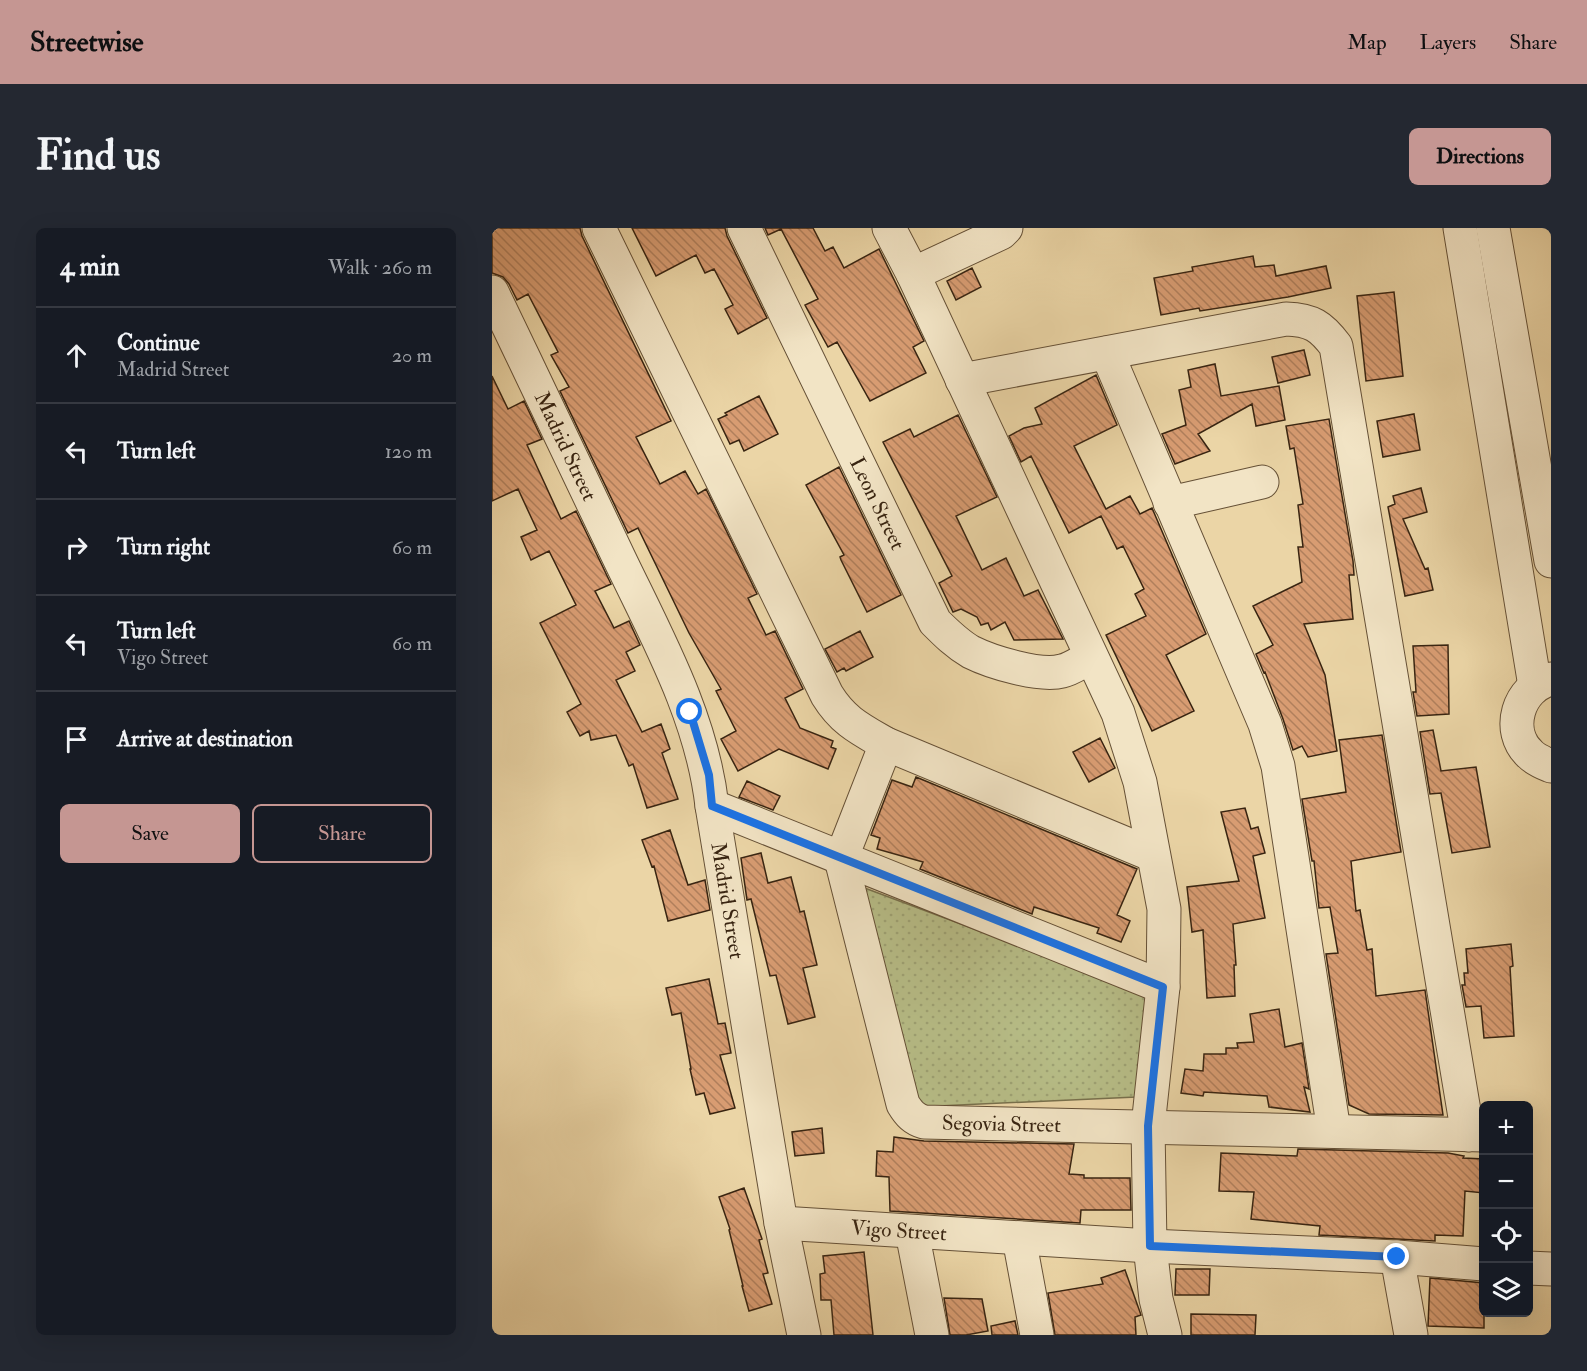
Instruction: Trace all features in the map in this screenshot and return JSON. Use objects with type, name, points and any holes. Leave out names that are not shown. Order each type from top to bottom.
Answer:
[{"type":"street","points":[[600,228],[836,709],[850,723],[886,744],[1154,855]]},
{"type":"street","name":"Leon Street","points":[[744,228],[935,622],[953,640],[972,652],[1017,668],[1032,671],[1061,671],[1091,657]]},
{"type":"street","points":[[889,228],[913,274],[1118,713],[1140,782],[1164,909],[1163,987],[1148,1126],[1150,1246],[1156,1299],[1165,1335]]},
{"type":"street","points":[[913,274],[1001,233],[1006,228]]},
{"type":"street","points":[[1460,228],[1543,683],[1520,706],[1517,731],[1529,753],[1551,765]]},
{"type":"street","points":[[1493,228],[1551,561]]},
{"type":"street","name":"Madrid Street","points":[[492,292],[675,675],[702,746],[709,775],[712,806],[781,1223],[804,1335]]},
{"type":"street","points":[[962,380],[1286,319],[1304,320],[1323,329],[1336,346],[1476,1135]]},
{"type":"street","points":[[1107,353],[1265,724],[1278,766],[1334,1131]]},
{"type":"street","points":[[1170,503],[1262,482]]},
{"type":"street","points":[[842,860],[886,744]]},
{"type":"street","points":[[712,806],[1163,987]]},
{"type":"street","name":"Segovia Street","points":[[842,860],[899,1090],[903,1104],[916,1120],[1476,1135]]},
{"type":"street","name":"Vigo Street","points":[[781,1223],[1150,1246],[1397,1257],[1479,1264]]},
{"type":"street","points":[[912,1232],[932,1335]]},
{"type":"street","points":[[1019,1238],[1037,1335]]},
{"type":"street","points":[[1397,1257],[1411,1335]]},
{"type":"street","points":[[1533,1268],[1551,1269]]},
{"type":"green space","points":[[862,887],[1148,994],[1136,1097],[916,1107]]},
{"type":"building","points":[[492,228],[580,228],[671,421],[636,437],[660,484],[685,471],[698,494],[706,489],[757,594],[748,598],[766,635],[775,631],[803,689],[785,698],[800,728],[833,741],[831,747],[836,749],[828,769],[779,749],[738,771],[721,739],[736,731],[716,691],[721,689],[689,633],[638,528],[628,533],[560,391],[569,387],[551,355],[558,352],[528,294],[517,300],[503,277],[492,273]]},
{"type":"building","points":[[632,228],[725,228],[767,318],[738,334],[725,309],[733,305],[714,269],[705,273],[696,255],[656,276]]},
{"type":"building","points":[[765,228],[813,228],[825,251],[833,247],[844,268],[879,249],[924,341],[913,347],[926,373],[870,401],[837,342],[828,347],[805,305],[818,299],[781,229],[768,235]]},
{"type":"building","points":[[1253,256],[1255,267],[1274,265],[1276,276],[1326,266],[1331,288],[1200,311],[1199,308],[1161,315],[1154,278],[1193,271],[1192,267]]},
{"type":"building","points":[[972,268],[981,287],[956,300],[947,281]]},
{"type":"building","points":[[1394,292],[1403,376],[1366,381],[1357,296]]},
{"type":"building","points":[[1304,350],[1310,375],[1278,383],[1272,357]]},
{"type":"building","points":[[1215,364],[1221,396],[1279,386],[1285,420],[1256,426],[1252,404],[1198,434],[1210,451],[1175,464],[1162,434],[1186,425],[1179,390],[1191,387],[1188,370]]},
{"type":"building","points":[[1096,375],[1117,425],[1074,446],[1106,509],[1130,496],[1140,514],[1152,508],[1206,634],[1166,655],[1194,711],[1152,731],[1106,635],[1146,616],[1135,594],[1144,589],[1123,546],[1117,549],[1101,516],[1069,533],[1031,456],[1021,462],[1009,436],[1024,428],[1042,424],[1035,408]]},
{"type":"building","points":[[492,376],[508,409],[524,401],[542,439],[527,445],[561,519],[576,511],[611,584],[595,591],[614,628],[629,621],[640,645],[626,652],[635,671],[616,680],[642,732],[661,724],[670,749],[662,753],[678,799],[647,808],[633,764],[629,766],[616,735],[591,740],[589,731],[580,736],[567,712],[581,704],[540,623],[576,605],[549,551],[531,560],[521,537],[537,530],[518,489],[492,501]]},
{"type":"building","points":[[759,396],[778,434],[744,451],[739,440],[730,444],[718,419],[727,415],[725,413]]},
{"type":"building","points":[[1414,414],[1420,450],[1383,457],[1377,421]]},
{"type":"building","points":[[958,415],[997,497],[956,516],[982,570],[1006,558],[1024,596],[1038,590],[1063,639],[1014,640],[1005,622],[991,630],[988,623],[981,625],[977,617],[961,609],[953,612],[939,583],[952,576],[883,442],[910,429],[914,437]]},
{"type":"building","points":[[1329,419],[1353,561],[1354,575],[1349,575],[1353,619],[1304,624],[1325,675],[1337,751],[1308,757],[1302,746],[1293,750],[1265,672],[1256,654],[1273,645],[1253,606],[1302,582],[1298,547],[1303,547],[1298,505],[1303,504],[1294,448],[1290,449],[1286,426]]},
{"type":"building","points":[[839,467],[901,595],[867,612],[841,560],[840,557],[844,555],[806,485]]},
{"type":"building","points":[[1421,488],[1427,512],[1403,519],[1425,569],[1428,568],[1433,590],[1405,596],[1388,507],[1395,504],[1393,496]]},
{"type":"building","points":[[860,631],[873,657],[846,671],[844,668],[837,672],[825,649]]},
{"type":"building","points":[[1448,645],[1449,714],[1417,716],[1413,692],[1416,692],[1413,646]]},
{"type":"building","points":[[1433,730],[1441,771],[1476,767],[1490,847],[1452,853],[1441,793],[1430,794],[1420,732]]},
{"type":"building","points":[[1382,735],[1401,852],[1351,861],[1356,911],[1360,910],[1367,950],[1372,949],[1376,996],[1425,990],[1443,1115],[1369,1114],[1349,1105],[1326,954],[1338,953],[1330,907],[1319,908],[1314,861],[1312,861],[1302,799],[1346,792],[1339,740]]},
{"type":"building","points":[[1100,738],[1115,768],[1089,782],[1073,752]]},
{"type":"building","points":[[916,777],[1137,869],[1117,915],[1130,921],[1121,942],[1097,933],[1099,928],[1034,907],[1032,914],[920,869],[923,862],[877,849],[880,838],[871,835],[892,780],[912,787]]},
{"type":"building","points":[[747,781],[780,796],[773,810],[739,797]]},
{"type":"building","points":[[1245,808],[1251,829],[1258,827],[1265,853],[1253,856],[1265,918],[1233,924],[1236,965],[1234,965],[1235,996],[1207,998],[1203,930],[1192,932],[1187,887],[1239,881],[1221,812]]},
{"type":"building","points":[[670,830],[688,885],[705,880],[710,910],[668,921],[654,866],[652,867],[642,840]]},
{"type":"building","points":[[761,853],[768,883],[791,877],[800,912],[804,911],[817,965],[803,968],[815,1017],[788,1024],[776,975],[770,976],[751,899],[747,900],[741,858]]},
{"type":"building","points":[[1511,944],[1514,1036],[1484,1038],[1481,1006],[1466,1007],[1462,985],[1465,985],[1464,973],[1468,973],[1466,949]]},
{"type":"building","points":[[709,979],[718,1024],[725,1023],[731,1053],[720,1055],[735,1108],[710,1114],[704,1093],[696,1095],[681,1013],[672,1015],[666,988]]},
{"type":"building","points":[[1279,1009],[1285,1047],[1302,1043],[1309,1089],[1304,1087],[1310,1112],[1269,1107],[1267,1096],[1204,1092],[1203,1096],[1181,1093],[1185,1069],[1203,1071],[1204,1054],[1226,1054],[1226,1048],[1238,1048],[1237,1043],[1254,1042],[1250,1014]]},
{"type":"building","points":[[822,1128],[824,1153],[795,1156],[792,1132]]},
{"type":"building","points":[[894,1137],[924,1141],[1074,1144],[1069,1174],[1084,1175],[1084,1178],[1130,1178],[1131,1210],[1081,1210],[1080,1223],[890,1211],[889,1177],[876,1176],[877,1151],[893,1152]]},
{"type":"building","points":[[1298,1149],[1448,1153],[1464,1156],[1463,1158],[1479,1159],[1479,1192],[1465,1191],[1463,1236],[1435,1235],[1435,1241],[1319,1235],[1320,1226],[1251,1219],[1254,1192],[1219,1191],[1221,1153],[1297,1156]]},
{"type":"building","points":[[744,1188],[762,1239],[759,1240],[768,1273],[763,1274],[772,1304],[749,1311],[730,1229],[719,1197]]},
{"type":"building","points":[[864,1252],[873,1335],[834,1335],[831,1300],[821,1300],[820,1274],[825,1273],[823,1256]]},
{"type":"building","points":[[1176,1269],[1210,1269],[1209,1295],[1175,1295]]},
{"type":"building","points":[[1125,1270],[1141,1315],[1135,1317],[1136,1335],[1055,1335],[1048,1293],[1103,1284],[1101,1278]]},
{"type":"building","points":[[1430,1278],[1479,1283],[1479,1317],[1484,1317],[1484,1328],[1428,1326]]},
{"type":"building","points":[[944,1298],[982,1299],[988,1331],[950,1335]]},
{"type":"building","points":[[1191,1314],[1256,1315],[1255,1335],[1191,1335]]},
{"type":"building","points":[[1015,1321],[1018,1335],[992,1335],[991,1326]]},
{"type":"route","points":[[690,712],[709,775],[712,806],[1163,987],[1148,1126],[1150,1246],[1397,1257]]}]
